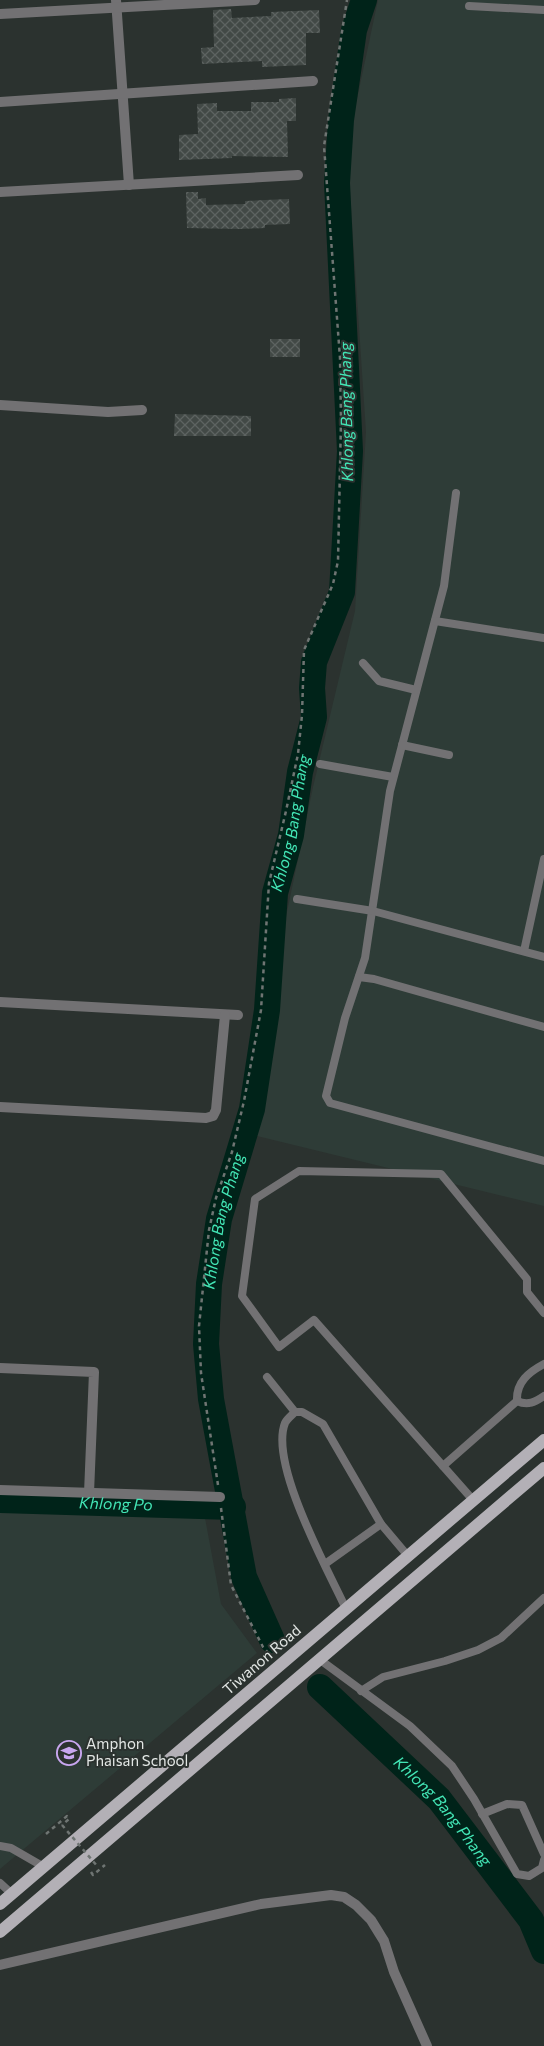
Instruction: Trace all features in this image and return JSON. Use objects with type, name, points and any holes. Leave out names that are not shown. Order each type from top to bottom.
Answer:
[{"type":"main road","name":"Tiwanon Road","points":[[0,1904],[544,1440]]},
{"type":"main road","points":[[0,1932],[544,1468]]},
{"type":"street","points":[[0,14],[117,4],[255,0]]},
{"type":"street","points":[[117,4],[130,185]]},
{"type":"street","points":[[0,102],[313,81]]},
{"type":"street","points":[[0,192],[298,175]]},
{"type":"street","points":[[0,406],[108,412],[142,410]]},
{"type":"street","points":[[0,1002],[238,1015]]},
{"type":"street","points":[[0,1106],[206,1118],[213,1116],[216,1110],[225,1015]]},
{"type":"street","points":[[0,1368],[94,1372],[89,1493]]},
{"type":"street","points":[[0,1490],[220,1497]]},
{"type":"street","points":[[0,1966],[261,1904],[331,1895],[344,1897],[356,1905],[371,1920],[384,1940],[394,1972],[427,2046]]},
{"type":"lane","points":[[469,6],[544,10]]},
{"type":"lane","points":[[456,493],[444,586],[393,778],[368,944],[345,1018],[326,1096],[330,1102],[544,1161]]},
{"type":"lane","points":[[435,621],[544,638]]},
{"type":"lane","points":[[363,663],[380,681],[416,690]]},
{"type":"lane","points":[[402,745],[449,754]]},
{"type":"lane","points":[[320,764],[393,778]]},
{"type":"lane","points":[[524,951],[544,859]]},
{"type":"lane","points":[[297,899],[373,911],[544,957]]},
{"type":"lane","points":[[359,977],[374,979],[544,1027]]},
{"type":"lane","points":[[473,1500],[314,1320],[279,1347],[242,1296],[255,1199],[299,1171],[441,1174],[527,1279],[527,1292],[544,1313]]},
{"type":"lane","points":[[517,1401],[516,1392],[521,1382],[544,1364]]},
{"type":"lane","points":[[267,1377],[295,1412]]},
{"type":"lane","points":[[517,1401],[531,1403],[544,1396]]},
{"type":"lane","points":[[442,1466],[517,1401]]},
{"type":"lane","points":[[346,1609],[304,1518],[283,1456],[285,1422],[295,1412],[302,1412],[323,1424],[381,1524],[408,1556]]},
{"type":"lane","points":[[325,1564],[381,1524]]},
{"type":"lane","points":[[361,1691],[384,1677],[478,1650],[501,1638],[544,1598]]},
{"type":"lane","points":[[319,1659],[410,1726],[452,1766],[517,1874],[529,1876],[542,1868],[544,1860]]},
{"type":"lane","points":[[482,1814],[507,1804],[522,1805],[544,1854]]},
{"type":"lane","points":[[0,1846],[11,1848],[44,1867]]},
{"type":"lane","points":[[0,1883],[12,1894]]},
{"type":"path","points":[[220,1497],[211,1428],[201,1373],[200,1326],[209,1230],[216,1198],[232,1152],[244,1101],[261,1010],[269,883],[298,754],[302,715],[304,650],[333,584],[338,561],[341,421],[340,358],[324,146],[347,0]]},
{"type":"path","points":[[222,1516],[232,1585],[263,1647],[280,1666]]},
{"type":"path","points":[[46,1834],[67,1816],[68,1819],[62,1825],[98,1867],[90,1873],[93,1876],[105,1866]]},
{"type":"shaded area","points":[[378,0],[544,0],[544,1206],[253,1135],[282,936],[313,787],[355,611],[366,432],[348,162],[350,132]]},
{"type":"shaded area","name":"Amphon Phaisan School","points":[[0,1509],[205,1518],[221,1604],[257,1653],[0,1869]]},
{"type":"building","points":[[231,9],[232,18],[271,16],[271,12],[319,10],[320,33],[306,33],[306,65],[262,67],[262,61],[202,64],[201,48],[214,47],[213,10]]},
{"type":"building","points":[[296,98],[296,121],[287,121],[288,157],[232,156],[232,158],[179,160],[179,135],[198,134],[197,104],[217,103],[217,111],[251,111],[251,102],[279,102],[279,99]]},
{"type":"building","points":[[186,192],[198,192],[198,199],[206,198],[206,205],[245,204],[245,201],[289,199],[290,224],[240,229],[187,228]]},
{"type":"building","points":[[270,339],[300,339],[300,357],[270,357]]},
{"type":"building","points":[[175,414],[251,416],[251,436],[174,436]]},
{"type":"waterway","name":"Khlong Bang Phang","points":[[272,1640],[244,1577],[211,1399],[206,1344],[209,1284],[219,1219],[252,1109],[267,1010],[275,893],[291,835],[300,772],[314,717],[312,688],[314,662],[342,592],[350,451],[337,183],[341,120],[354,30],[364,0]]},
{"type":"waterway","name":"Khlong Po","points":[[0,1500],[233,1507]]},
{"type":"waterway","name":"Khlong Bang Phang","points":[[320,1687],[439,1799],[531,1920],[544,1951]]},
{"type":"place","name":"Amphon Phaisan School","points":[[69,1753]]}]
